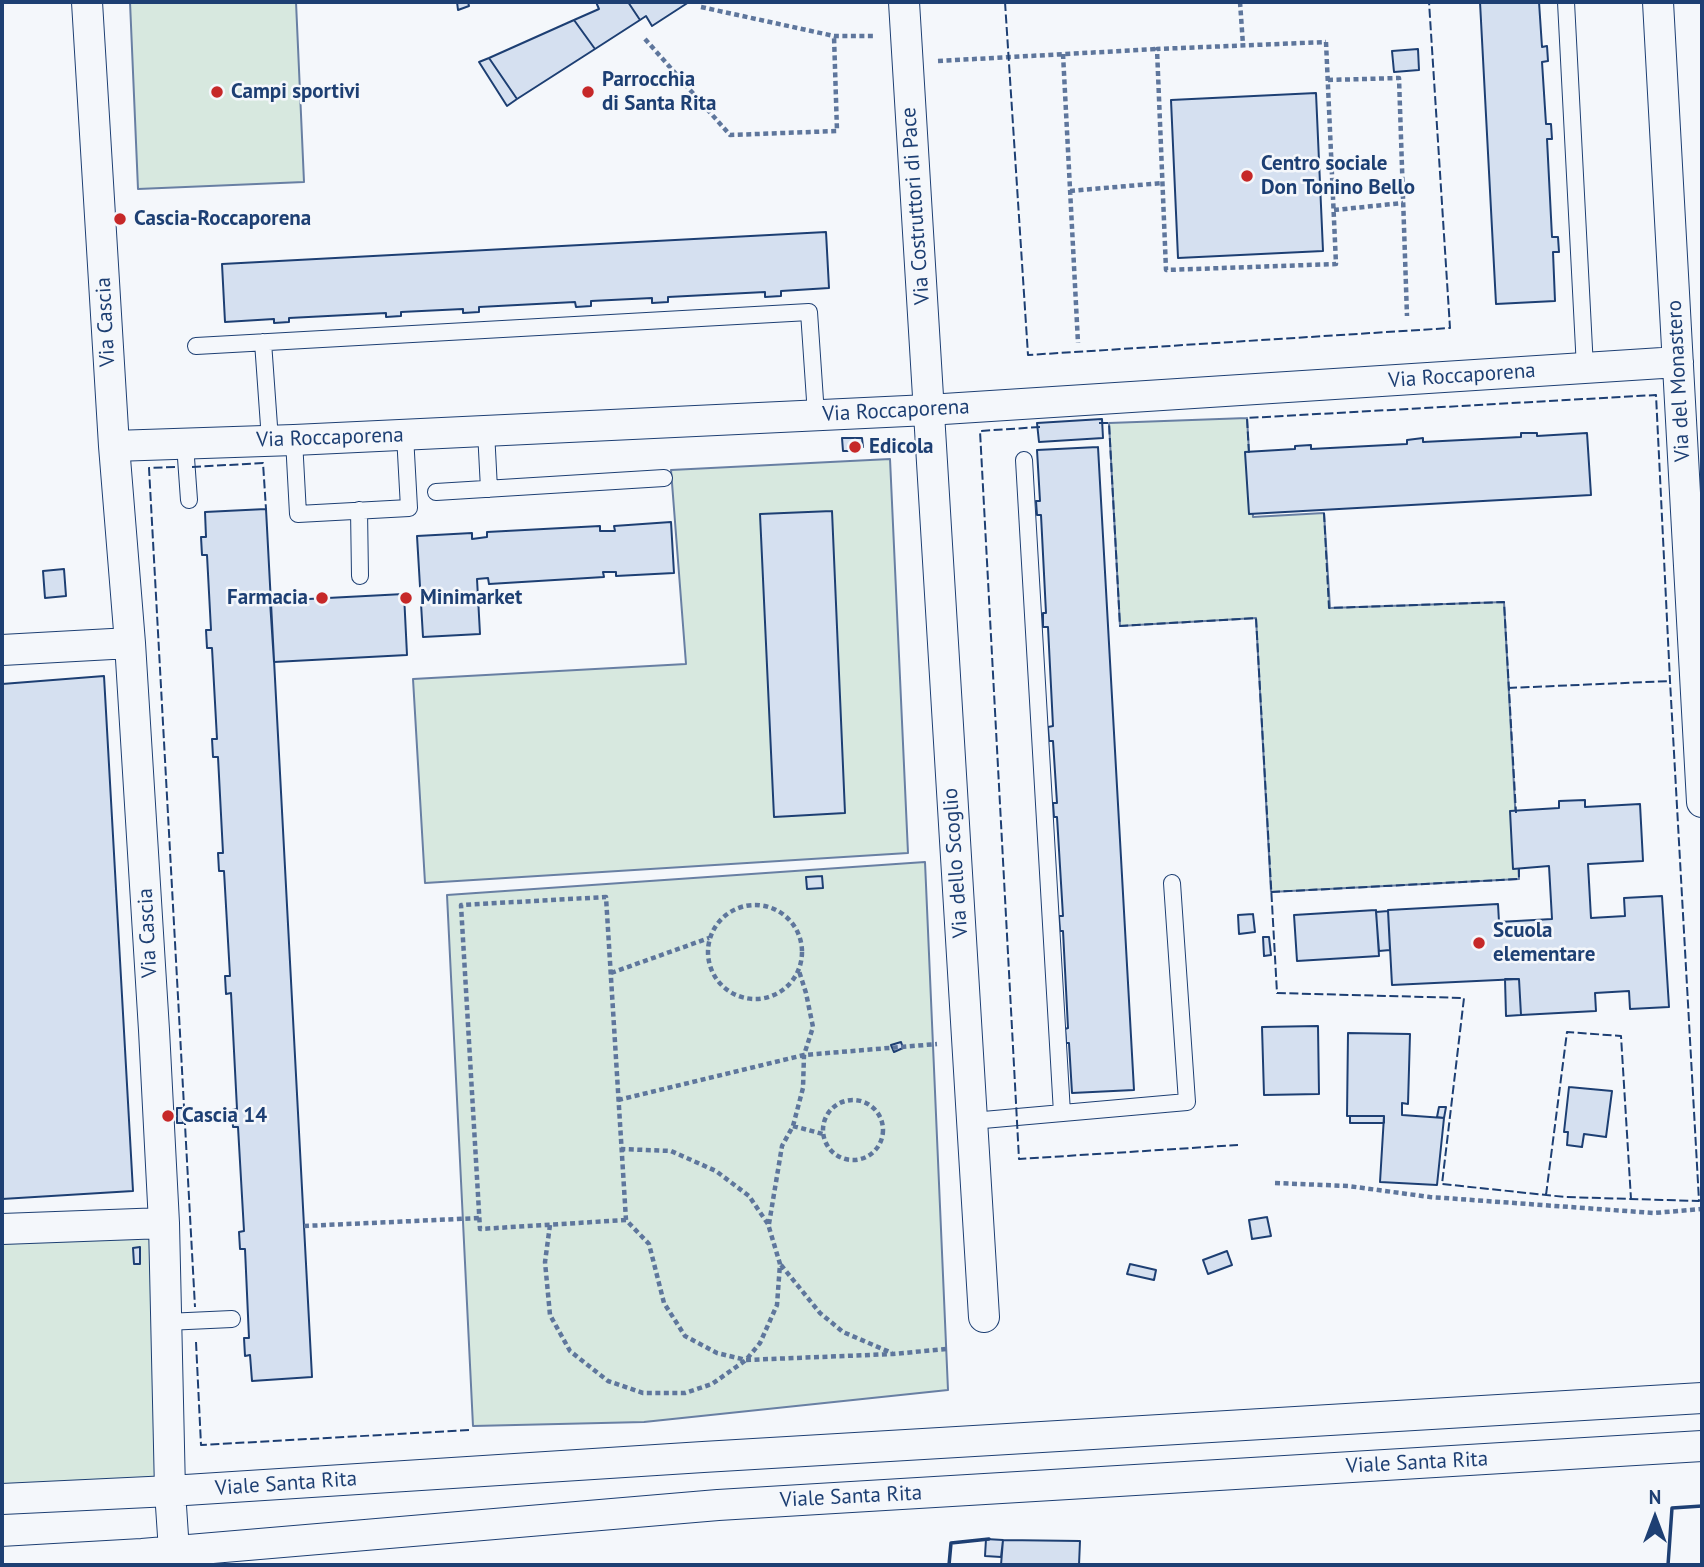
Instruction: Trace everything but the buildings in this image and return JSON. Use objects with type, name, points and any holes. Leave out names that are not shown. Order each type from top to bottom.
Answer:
[{"type":"street","name":"Via Cascia","points":[[87,2],[114,446],[130,643],[164,1223],[170,1491],[174,1551]]},
{"type":"street","name":"Via Costruttori di Pace","points":[[904,2],[929,410]]},
{"type":"street","name":"Via del Monastero","points":[[1658,2],[1702,802]]},
{"type":"street","name":"Via Roccaporena","points":[[114,446],[929,410],[1678,362]]},
{"type":"street","name":"Via dello Scoglio","points":[[929,410],[984,1317]]},
{"type":"street","points":[[2,650],[130,643]]},
{"type":"street","points":[[2,1229],[164,1223]]},
{"type":"street","name":"Viale Santa Rita","points":[[2,1499],[1702,1398]]},
{"type":"street","name":"Viale Santa Rita","points":[[2,1562],[141,1560],[174,1551],[711,1506],[1702,1446]]},
{"type":"street","points":[[709,1457],[711,1506]]},
{"type":"lane","points":[[1566,2],[1585,368]]},
{"type":"lane","points":[[196,346],[809,312],[816,415]]},
{"type":"lane","points":[[263,342],[298,514],[409,508],[405,435]]},
{"type":"lane","points":[[486,431],[489,489]]},
{"type":"lane","points":[[185,443],[189,500]]},
{"type":"lane","points":[[1024,460],[1062,1113]]},
{"type":"lane","points":[[436,492],[664,478]]},
{"type":"lane","points":[[359,510],[360,576]]},
{"type":"lane","points":[[972,1121],[1187,1102],[1172,883]]},
{"type":"lane","points":[[166,1322],[232,1320]]},
{"type":"path","points":[[1240,2],[1243,46]]},
{"type":"path","points":[[701,7],[834,37],[906,49],[1063,54],[1157,49],[1326,42],[1336,264],[1166,270],[1157,49]]},
{"type":"path","points":[[645,39],[730,135],[837,131],[834,37]]},
{"type":"path","points":[[1063,54],[1078,343]]},
{"type":"path","points":[[1328,80],[1399,78],[1407,316]]},
{"type":"path","points":[[1070,191],[1162,183]]},
{"type":"path","points":[[1334,210],[1403,203]]},
{"type":"path","points":[[626,1220],[480,1229],[461,905],[606,897],[626,1220],[649,1244],[664,1303],[685,1336],[717,1353],[746,1360],[946,1349]]},
{"type":"path","points":[[749,905],[765,906],[780,912],[793,924],[800,938],[803,955],[799,971],[789,986],[775,995],[759,1000],[732,994],[719,984],[713,974],[708,958],[709,938],[717,924],[729,912],[749,905]]},
{"type":"path","points":[[611,973],[709,938]]},
{"type":"path","points":[[768,1224],[782,1146],[793,1126],[803,1088],[804,1055],[813,1027],[799,971]]},
{"type":"path","points":[[618,1100],[804,1055],[932,1044]]},
{"type":"path","points":[[793,1126],[822,1135],[834,1154],[854,1160],[862,1159],[874,1151],[880,1143],[883,1127],[874,1108],[863,1102],[849,1100],[837,1104],[828,1112],[822,1135]]},
{"type":"path","points":[[550,1225],[545,1262],[550,1315],[570,1351],[608,1381],[643,1393],[685,1392],[712,1384],[746,1360],[760,1343],[777,1305],[780,1264],[768,1224],[749,1196],[716,1171],[671,1151],[621,1149]]},
{"type":"path","points":[[1275,1183],[1348,1186],[1430,1197],[1654,1213],[1702,1209]]},
{"type":"path","points":[[304,1226],[480,1218]]},
{"type":"path","points":[[780,1264],[820,1313],[843,1332],[893,1354]]},
{"type":"shaded area","name":"Campi sportivi","points":[[130,2],[296,2],[304,182],[138,189]]},
{"type":"shaded area","points":[[1247,418],[1253,517],[1324,513],[1330,608],[1504,602],[1519,879],[1271,892],[1256,618],[1120,626],[1109,423]]},
{"type":"shaded area","points":[[890,459],[908,853],[425,883],[413,679],[686,664],[671,470]]},
{"type":"shaded area","points":[[925,862],[948,1390],[644,1422],[473,1426],[447,895]]},
{"type":"shaded area","points":[[164,1223],[170,1491],[2,1499],[2,1239]]},
{"type":"fence","points":[[1005,2],[1028,355],[1450,328],[1429,2]]},
{"type":"fence","points":[[1099,423],[1109,423],[1120,626],[1256,618],[1277,993],[1464,998],[1442,1184],[1565,1197],[1699,1201],[1656,395],[1247,418],[1249,454]]},
{"type":"fence","points":[[1040,427],[980,431],[1019,1159],[1238,1145]]},
{"type":"fence","points":[[192,467],[263,463],[266,509]]},
{"type":"fence","points":[[175,467],[149,468],[195,1307]]},
{"type":"fence","points":[[1324,513],[1329,608],[1504,602],[1516,813]]},
{"type":"fence","points":[[1508,688],[1670,681]]},
{"type":"fence","points":[[1271,892],[1519,879],[1519,865]]},
{"type":"fence","points":[[1546,1195],[1567,1032],[1621,1036],[1631,1199]]},
{"type":"fence","points":[[196,1342],[201,1445],[470,1430]]},
{"type":"wall","points":[[1668,1565],[1672,1508],[1702,1506]]},
{"type":"wall","points":[[949,1565],[951,1543],[989,1539]]},
{"type":"place","name":"Campi sportivi","points":[[217,92]]},
{"type":"place","name":"Parrocchia di Santa Rita","points":[[588,92]]},
{"type":"place","name":"Centro sociale Don Tonino Bello","points":[[1247,176]]},
{"type":"place","name":"Cascia-Roccaporena","points":[[120,219]]},
{"type":"place","name":"Edicola","points":[[855,447]]},
{"type":"place","name":"Farmacia","points":[[322,598]]},
{"type":"place","name":"Minimarket","points":[[406,598]]},
{"type":"place","name":"Scuola elementare","points":[[1479,943]]},
{"type":"place","name":"Cascia 14","points":[[168,1116]]}]
